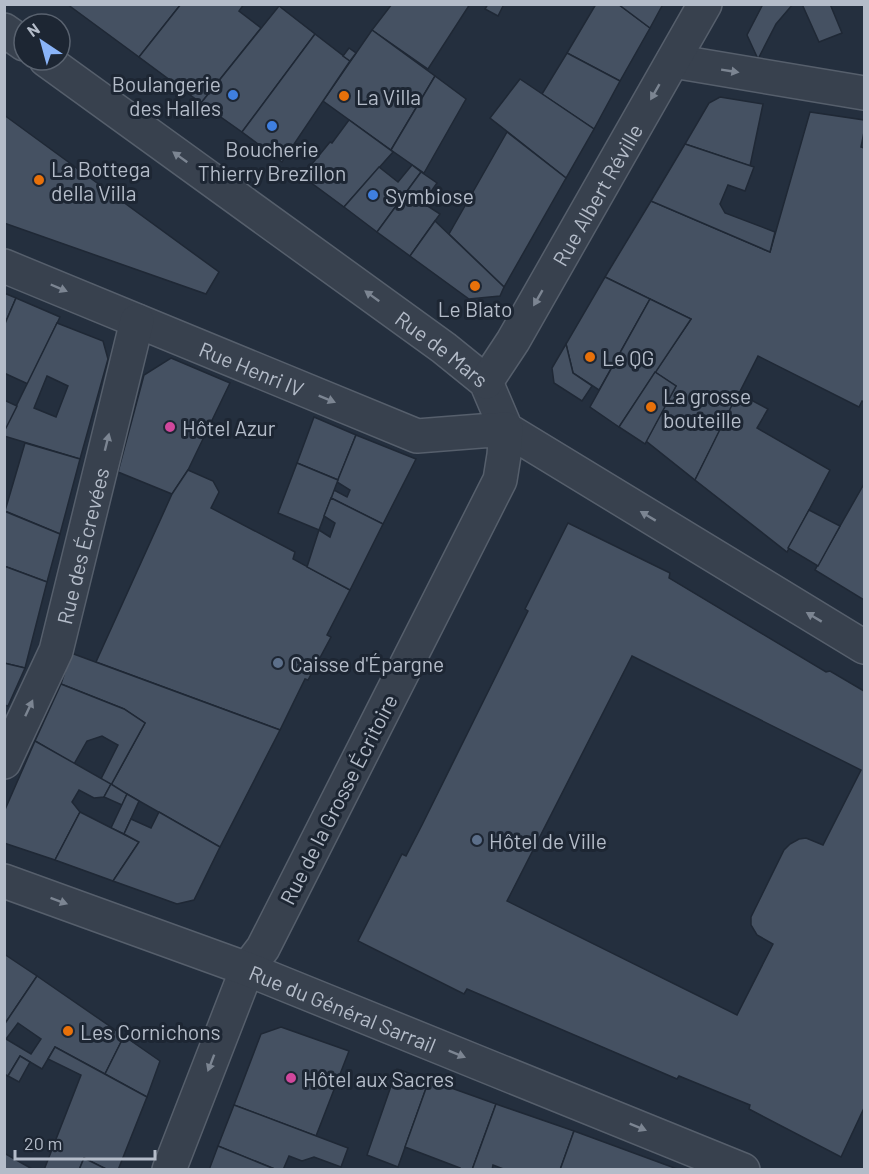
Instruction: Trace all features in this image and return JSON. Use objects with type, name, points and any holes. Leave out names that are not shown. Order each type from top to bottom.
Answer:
[{"type":"street","name":"Rue Albert Réville","points":[[486,382],[513,341],[705,4]]},
{"type":"street","points":[[673,62],[864,93]]},
{"type":"street","name":"Rue de Mars","points":[[63,72],[444,348],[486,382],[506,429]]},
{"type":"street","name":"Rue Henri IV","points":[[4,266],[417,436],[506,429]]},
{"type":"street","name":"Rue des Écrevées","points":[[4,762],[56,651],[137,321]]},
{"type":"street","points":[[506,429],[864,648]]},
{"type":"street","name":"Rue de la Grosse Écritoire","points":[[170,1170],[247,969],[263,948],[500,480],[506,429]]},
{"type":"street","name":"Rue du Général Sarrail","points":[[4,881],[247,969],[743,1170]]},
{"type":"building","points":[[67,4],[181,4],[139,57]]},
{"type":"building","points":[[181,4],[244,4],[239,11],[261,28],[201,103],[139,57]]},
{"type":"building","points":[[392,4],[470,4],[428,69],[372,30]]},
{"type":"building","points":[[488,4],[504,4],[498,16],[485,9]]},
{"type":"building","points":[[596,4],[618,4],[650,28],[620,81],[567,53]]},
{"type":"building","points":[[618,4],[663,4],[650,28]]},
{"type":"building","points":[[763,4],[793,4],[776,24],[758,59],[747,35]]},
{"type":"building","points":[[802,4],[830,4],[842,33],[819,42]]},
{"type":"building","points":[[279,6],[315,34],[242,132],[201,103]]},
{"type":"building","points":[[372,30],[435,76],[391,150],[323,101]]},
{"type":"building","points":[[315,34],[350,61],[282,162],[242,132]]},
{"type":"building","points":[[349,48],[356,53],[350,61],[343,56]]},
{"type":"building","points":[[567,53],[620,81],[594,129],[542,94]]},
{"type":"building","points":[[435,76],[466,99],[424,173],[391,150]]},
{"type":"building","points":[[520,79],[594,129],[566,178],[490,118]]},
{"type":"building","points":[[720,97],[763,104],[750,166],[685,144],[709,103]]},
{"type":"building","points":[[810,112],[864,120],[861,147],[864,148],[864,402],[862,401],[859,407],[758,356],[695,480],[646,441],[676,386],[655,372],[691,319],[605,277],[651,201],[770,252]]},
{"type":"building","points":[[4,115],[219,272],[206,294],[4,223]]},
{"type":"building","points":[[349,120],[393,152],[344,207],[302,176]]},
{"type":"building","points":[[507,132],[566,178],[504,287],[449,234]]},
{"type":"building","points":[[685,144],[754,167],[745,191],[728,185],[720,204],[725,213],[775,232],[770,252],[651,201]]},
{"type":"building","points":[[412,165],[421,172],[377,232],[344,207],[379,167],[398,182]]},
{"type":"building","points":[[421,172],[437,183],[423,203],[440,214],[410,256],[377,232]]},
{"type":"building","points":[[435,221],[504,287],[500,296],[469,299],[410,256]]},
{"type":"building","points":[[605,277],[650,299],[599,390],[573,373],[566,344]]},
{"type":"building","points":[[4,293],[16,298],[4,326]]},
{"type":"building","points":[[16,298],[60,317],[28,384],[4,373],[4,326]]},
{"type":"building","points":[[650,299],[691,319],[619,427],[590,407]]},
{"type":"building","points":[[57,323],[103,341],[108,359],[80,459],[4,436],[4,431]],"holes":[[[47,376],[68,386],[56,417],[34,408]]]},
{"type":"building","points":[[566,344],[573,373],[592,386],[582,401],[554,383],[552,368]]},
{"type":"building","name":"Hôtel Azur","points":[[171,358],[230,383],[188,470],[172,494],[118,472],[144,375]]},
{"type":"building","points":[[655,372],[676,386],[645,444],[619,427]]},
{"type":"building","points":[[738,393],[768,409],[757,428],[830,470],[787,552],[695,480]]},
{"type":"building","points":[[4,400],[17,406],[6,428],[4,428]]},
{"type":"building","points":[[314,417],[356,435],[338,480],[297,463]]},
{"type":"building","points":[[356,435],[416,459],[383,524],[331,498],[334,490],[347,497],[350,490],[337,482]]},
{"type":"building","points":[[25,443],[80,459],[60,534],[5,511]]},
{"type":"building","points":[[297,463],[338,480],[319,530],[278,513]]},
{"type":"building","points":[[188,470],[213,481],[219,492],[211,508],[295,552],[293,559],[350,590],[327,635],[331,637],[308,680],[305,679],[280,730],[96,662],[172,494]]},
{"type":"building","points":[[864,484],[864,600],[815,570]]},
{"type":"building","points":[[331,498],[383,524],[350,590],[307,567],[319,530],[330,537],[335,523],[324,516]]},
{"type":"building","points":[[809,510],[840,526],[818,566],[788,548]]},
{"type":"building","points":[[4,511],[60,534],[47,582],[4,566]]},
{"type":"building","name":"Hôtel de Ville","points":[[568,523],[670,573],[669,578],[826,672],[830,671],[864,691],[864,1108],[841,1157],[749,1109],[750,1105],[679,1076],[677,1079],[467,989],[464,994],[358,941],[402,854],[406,856],[422,825],[528,611],[525,609]],"holes":[[[632,656],[861,770],[823,845],[806,838],[799,839],[784,850],[751,917],[751,925],[757,935],[773,944],[737,1015],[507,901]]]},
{"type":"building","points":[[4,566],[47,582],[25,668],[4,663]]},
{"type":"building","points":[[71,653],[280,730],[220,847],[111,785],[145,723],[124,709],[61,684]]},
{"type":"building","points":[[4,663],[25,668],[8,706],[4,705]]},
{"type":"building","points":[[61,684],[124,709],[145,723],[111,785],[101,779],[118,745],[102,736],[87,741],[74,764],[35,741]]},
{"type":"building","points":[[35,741],[111,784],[104,797],[94,798],[79,790],[72,802],[80,812],[55,860],[4,843],[4,812]]},
{"type":"building","points":[[111,784],[127,794],[122,805],[104,797]]},
{"type":"building","points":[[127,794],[139,801],[124,834],[111,828]]},
{"type":"building","points":[[80,812],[139,842],[113,881],[55,860]]},
{"type":"building","points":[[159,812],[220,847],[194,900],[177,904],[113,881],[139,842],[124,834],[131,819],[151,828]]},
{"type":"building","points":[[4,954],[37,976],[4,1025]]},
{"type":"building","points":[[37,976],[124,1036],[105,1074],[55,1047],[42,1069],[20,1056],[8,1076],[4,1074],[4,1025]],"holes":[[[18,1023],[41,1039],[31,1054],[6,1039]]]},
{"type":"building","name":"Hôtel aux Sacres","points":[[281,1027],[349,1051],[316,1136],[234,1105],[261,1034]]},
{"type":"building","points":[[124,1036],[160,1061],[147,1097],[105,1074]]},
{"type":"building","points":[[55,1047],[147,1097],[118,1170],[108,1170],[84,1158],[79,1170],[44,1170],[81,1075],[48,1059]]},
{"type":"building","points":[[20,1056],[30,1062],[19,1082],[8,1076]]},
{"type":"building","points":[[397,1069],[429,1080],[398,1167],[367,1155]]},
{"type":"building","points":[[429,1080],[496,1104],[472,1170],[459,1170],[460,1168],[405,1147]]},
{"type":"building","points":[[496,1104],[574,1131],[560,1170],[506,1170],[493,1165],[492,1170],[472,1170]]},
{"type":"building","points":[[234,1105],[348,1148],[341,1167],[314,1157],[302,1161],[289,1156],[283,1170],[277,1170],[218,1146]]},
{"type":"building","points":[[574,1131],[680,1170],[560,1170]]},
{"type":"building","points":[[218,1146],[277,1170],[209,1170]]},
{"type":"building","points":[[4,1153],[34,1170],[4,1170]]},
{"type":"building","points":[[84,1158],[108,1170],[79,1170]]},
{"type":"place","name":"Boulangerie des Halles","points":[[233,95]]},
{"type":"place","name":"La Villa","points":[[344,96]]},
{"type":"place","name":"Boucherie Thierry Brezillon","points":[[272,126]]},
{"type":"place","name":"La Bottega della Villa","points":[[39,180]]},
{"type":"place","name":"Symbiose","points":[[373,195]]},
{"type":"place","name":"Le Blato","points":[[475,286]]},
{"type":"place","name":"Le QG","points":[[590,357]]},
{"type":"place","name":"La grosse bouteille","points":[[651,407]]},
{"type":"place","name":"Hôtel Azur","points":[[170,427]]},
{"type":"place","name":"Caisse d'Épargne","points":[[278,663]]},
{"type":"place","name":"Hôtel de Ville","points":[[477,840]]},
{"type":"place","name":"Les Cornichons","points":[[68,1031]]},
{"type":"place","name":"Hôtel aux Sacres","points":[[291,1078]]}]
